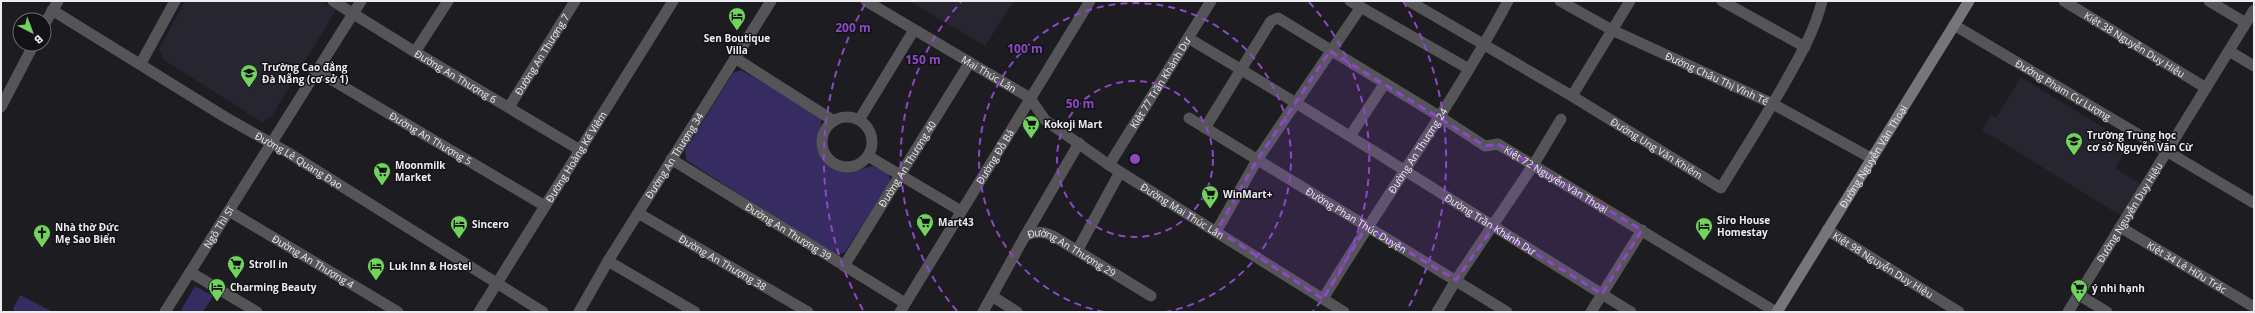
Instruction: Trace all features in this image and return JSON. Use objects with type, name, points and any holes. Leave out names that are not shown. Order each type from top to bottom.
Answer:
[{"type":"main road","name":"Đường Nguyễn Văn Thoại","points":[[1776,312],[1969,1]]},
{"type":"street","points":[[141,63],[175,1]]},
{"type":"street","name":"Đường An Thượng 6","points":[[333,1],[415,52],[580,150]]},
{"type":"street","name":"Ngô Thì Sĩ","points":[[165,312],[361,1]]},
{"type":"street","points":[[415,52],[448,1]]},
{"type":"street","name":"Đường An Thượng 7","points":[[509,107],[576,1]]},
{"type":"street","name":"Đường Hoàng Kế Viêm","points":[[479,312],[673,1]]},
{"type":"street","name":"Đường An Thượng 34","points":[[579,312],[608,261],[771,1]]},
{"type":"street","name":"Mai Thúc Lân","points":[[866,1],[1030,98]]},
{"type":"street","name":"Đường Đỗ Bá","points":[[902,308],[1090,1]]},
{"type":"street","name":"Kiệt 77 Trần Khánh Dư","points":[[1109,164],[1211,1]]},
{"type":"street","points":[[1350,1],[1469,69]]},
{"type":"street","name":"Đường Ung Văn Khiêm","points":[[1409,1],[1425,5],[1484,46],[1572,96],[1721,188],[1773,104],[1805,47],[1817,23],[1822,1]]},
{"type":"street","name":"Đường An Thượng 24","points":[[1323,299],[1366,227],[1484,46],[1508,1]]},
{"type":"street","name":"Đường Châu Thị Vĩnh Tế","points":[[1560,1],[1612,30],[1773,104],[1871,158]]},
{"type":"street","points":[[1572,96],[1630,1]]},
{"type":"street","points":[[1722,1],[1805,47]]},
{"type":"street","name":"Kiệt 38 Nguyễn Duy Hiệu","points":[[2064,1],[2206,88]]},
{"type":"street","points":[[2209,1],[2246,23]]},
{"type":"street","name":"Đường Lê Quang Đạo","points":[[55,6],[141,63],[226,116],[272,142],[496,284],[543,312]]},
{"type":"street","points":[[1217,230],[1257,160],[1330,51],[1334,48],[1360,7]]},
{"type":"street","name":"Đường Nguyễn Duy Hiệu","points":[[2068,312],[2168,153],[2254,10]]},
{"type":"street","name":"Kiệt 72 Nguyễn Văn Thoại","points":[[1241,69],[1274,18],[1278,18],[1439,116],[1485,146],[1498,144],[1534,164],[1776,312]]},
{"type":"street","name":"Đường Phạm Cự Lượng","points":[[1954,25],[2254,203]]},
{"type":"street","points":[[860,120],[914,30]]},
{"type":"street","name":"Đường Trần Khánh Dư","points":[[1188,38],[1296,102],[1493,228],[1631,312]]},
{"type":"street","points":[[2229,51],[2254,66]]},
{"type":"street","points":[[1,107],[30,52]]},
{"type":"street","points":[[735,58],[834,121]]},
{"type":"street","name":"Đường An Thượng 40","points":[[844,266],[970,62]]},
{"type":"street","points":[[1205,128],[1241,69]]},
{"type":"street","name":"Đường An Thượng 5","points":[[316,71],[545,206]]},
{"type":"street","points":[[1350,136],[1384,83]]},
{"type":"street","name":"Đường Mai Thúc Lân","points":[[1030,98],[1045,120],[1120,172],[1217,230],[1344,312]]},
{"type":"street","points":[[847,117],[860,120],[871,132],[872,148],[868,156],[856,166],[848,168],[840,166],[829,160],[823,149],[822,141],[828,126],[834,121],[847,117]]},
{"type":"street","name":"Đường Phan Thúc Duyện","points":[[1189,118],[1507,312]]},
{"type":"street","points":[[1437,312],[1456,280],[1493,228],[1561,119]]},
{"type":"street","points":[[1025,236],[1079,143]]},
{"type":"street","points":[[868,156],[961,211]]},
{"type":"street","name":"Đường An Thượng 39","points":[[671,159],[844,266],[902,308]]},
{"type":"street","points":[[1077,251],[1120,172]]},
{"type":"street","name":"Đường An Thượng 4","points":[[229,211],[398,312]]},
{"type":"street","name":"Đường An Thượng 38","points":[[638,213],[808,312]]},
{"type":"street","name":"Kiệt 34 Lê Hữu Trác","points":[[2120,228],[2254,307]]},
{"type":"street","points":[[1591,312],[1642,230]]},
{"type":"street","name":"Kiệt 98 Nguyễn Duy Hiệu","points":[[1826,230],[1959,312]]},
{"type":"street","name":"Đường An Thượng 29","points":[[983,312],[1025,236],[1042,231],[1151,296]]},
{"type":"street","points":[[608,261],[695,312]]},
{"type":"street","points":[[190,272],[257,312]]},
{"type":"street","points":[[2079,295],[2107,312]]},
{"type":"street","points":[[992,296],[1017,312]]},
{"type":"highlighted area","points":[[1330,51],[1485,146],[1498,144],[1642,230],[1602,294],[1493,228],[1456,280],[1366,227],[1323,299],[1217,230],[1257,160]]},
{"type":"shaded area","name":"Trường Cao đẳng Đà Nẵng (cơ sở 1)","points":[[185,1],[320,1],[336,10],[272,116],[262,122],[164,60],[159,49]]},
{"type":"shaded area","points":[[909,1],[1014,1],[985,46]]},
{"type":"shaded area","points":[[741,70],[822,116],[817,147],[822,157],[834,169],[845,172],[873,166],[888,173],[891,181],[845,252],[834,255],[686,160],[685,150],[733,73]]},
{"type":"shaded area","name":"Trường Trung học cơ sở Nguyễn Văn Cừ","points":[[2021,77],[2130,144],[2115,168],[2143,186],[2123,217],[1982,130],[1991,115],[1996,118]]},
{"type":"shaded area","points":[[195,286],[213,296],[203,312],[184,312],[181,310]]},
{"type":"shaded area","points":[[20,295],[53,312],[15,312],[13,309]]},
{"type":"place","name":"Sen Boutique Villa","points":[[737,31]]},
{"type":"place","name":"Trường Cao đẳng Đà Nẵng (cơ sở 1)","points":[[249,88]]},
{"type":"place","name":"Kokoji Mart","points":[[1031,139]]},
{"type":"place","name":"Trường Trung học cơ sở Nguyễn Văn Cừ","points":[[2074,156]]},
{"type":"place","name":"Moonmilk Market","points":[[382,186]]},
{"type":"place","name":"WinMart+","points":[[1210,209]]},
{"type":"place","name":"Mart43","points":[[925,237]]},
{"type":"place","name":"Sincero","points":[[459,239]]},
{"type":"place","name":"Siro House Homestay","points":[[1704,241]]},
{"type":"place","name":"Nhà thờ Đức Mẹ Sao Biển","points":[[42,248]]},
{"type":"place","name":"Stroll in","points":[[236,279]]},
{"type":"place","name":"Luk Inn & Hostel","points":[[376,281]]},
{"type":"place","name":"Charming Beauty","points":[[217,302]]},
{"type":"place","name":"ý nhi hạnh","points":[[2079,303]]}]
